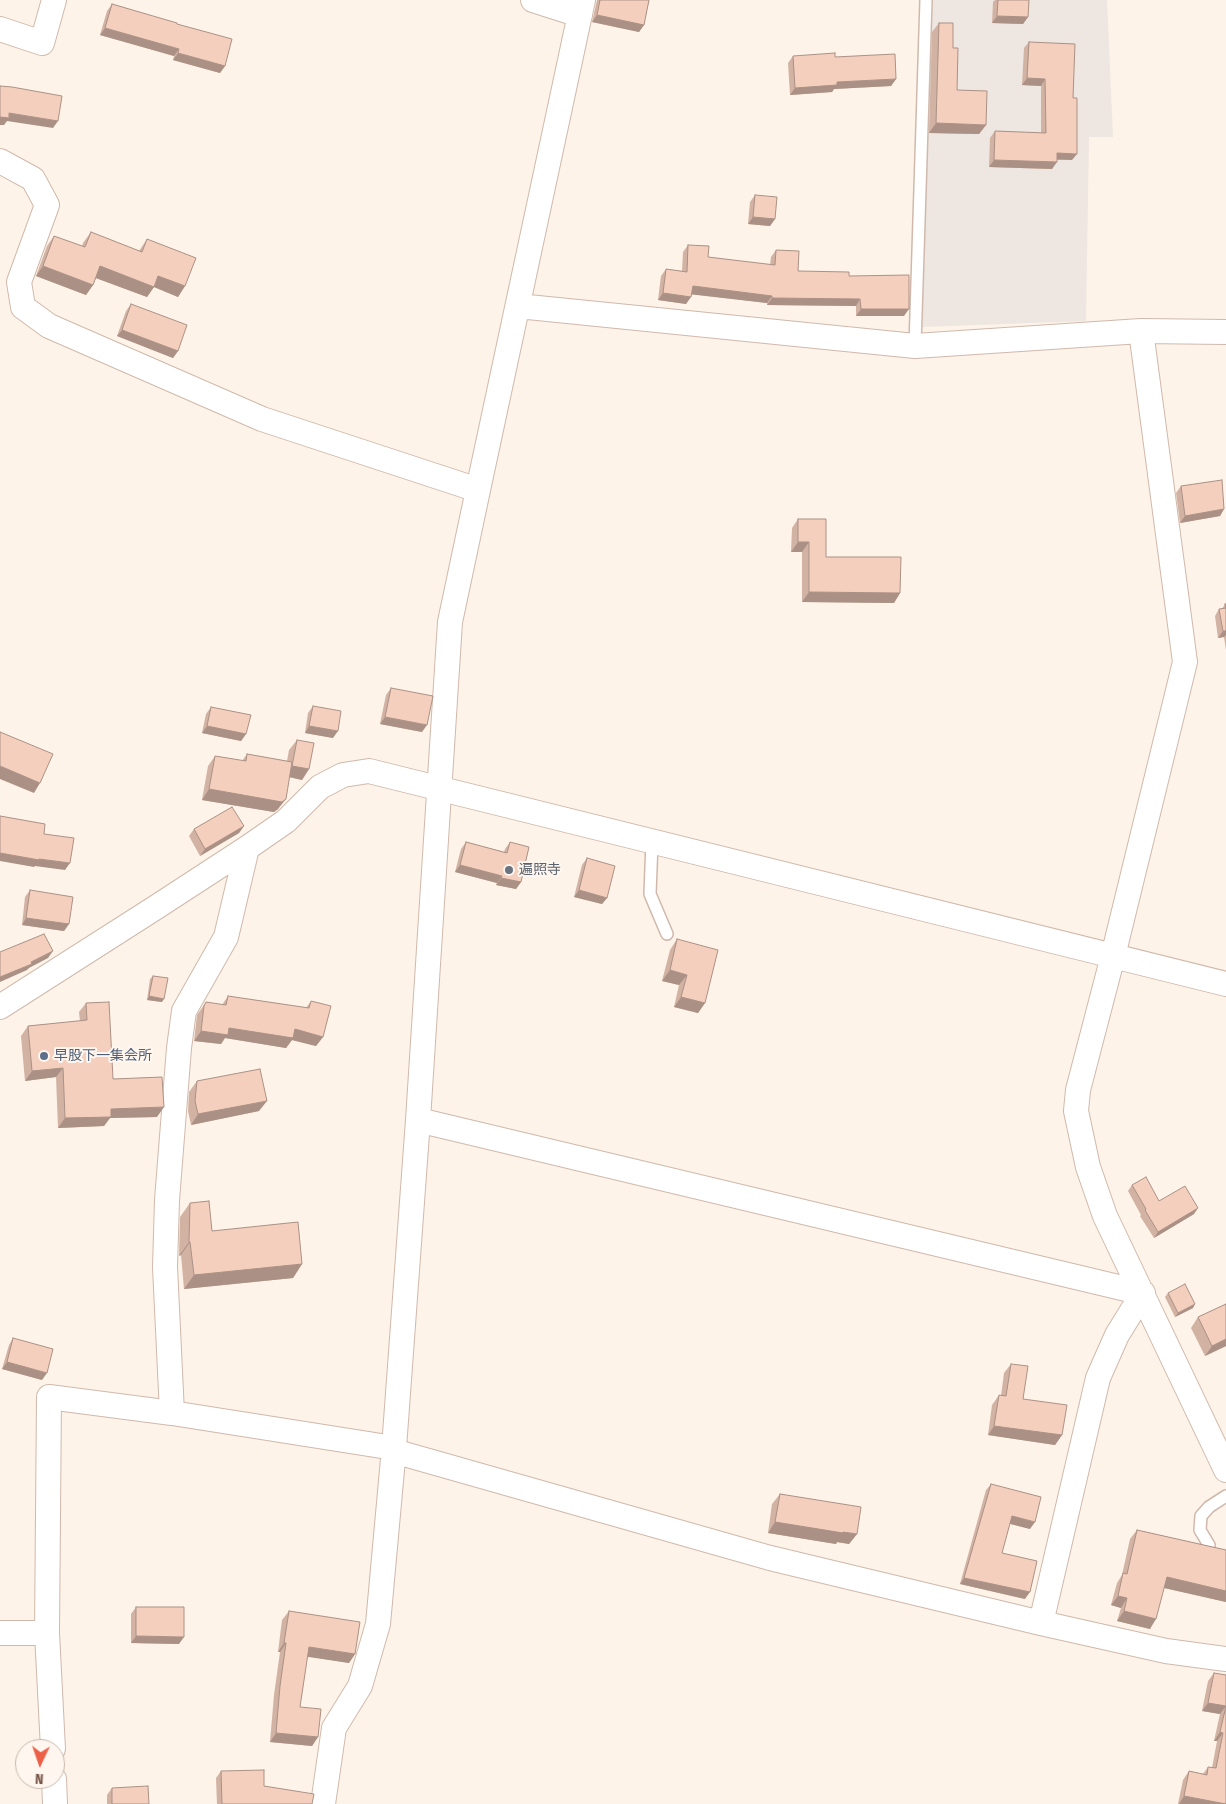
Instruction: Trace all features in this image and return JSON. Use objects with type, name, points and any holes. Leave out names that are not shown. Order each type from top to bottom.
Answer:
[{"type":"street","points":[[0,29],[42,43],[54,0]]},
{"type":"street","points":[[323,1804],[334,1728],[360,1686],[378,1624],[394,1448],[418,1120],[450,622],[581,8],[533,0]]},
{"type":"street","points":[[0,161],[33,179],[47,205],[19,282],[23,307],[49,326],[262,419],[478,490]]},
{"type":"street","points":[[518,306],[915,346],[1141,331],[1226,332]]},
{"type":"street","points":[[1141,331],[1185,662],[1078,1090],[1076,1111],[1088,1167],[1105,1216],[1226,1470]]},
{"type":"street","points":[[0,1007],[247,848],[286,821],[320,787],[343,775],[369,771],[1226,984]]},
{"type":"street","points":[[172,1413],[165,1267],[167,1200],[182,1020],[184,1011],[226,937],[247,848]]},
{"type":"street","points":[[418,1120],[1143,1293]]},
{"type":"street","points":[[1041,1623],[1098,1378],[1117,1335],[1143,1293]]},
{"type":"street","points":[[52,1739],[46,1633],[49,1397],[172,1413],[394,1448],[397,1452],[770,1558],[1166,1651],[1226,1659]]},
{"type":"street","points":[[0,1633],[46,1633]]},
{"type":"street","points":[[54,1789],[55,1804]]},
{"type":"lane","points":[[915,346],[926,0]]},
{"type":"lane","points":[[652,842],[650,894],[668,934]]},
{"type":"lane","points":[[1209,1545],[1200,1530],[1201,1516],[1209,1507],[1226,1496]]},
{"type":"shaded area","points":[[932,0],[1107,0],[1113,137],[1089,137],[1086,321],[922,327]]},
{"type":"building","points":[[600,0],[649,0],[644,25],[597,15]]},
{"type":"building","points":[[998,0],[1029,0],[1028,17],[997,16]]},
{"type":"building","points":[[112,4],[232,39],[225,66],[178,53],[179,49],[105,28]]},
{"type":"building","points":[[939,23],[953,23],[953,48],[958,48],[957,90],[987,91],[986,125],[936,123]]},
{"type":"building","points":[[1029,42],[1075,44],[1073,98],[1077,98],[1077,154],[1057,153],[1057,162],[994,160],[995,131],[1046,133],[1045,79],[1027,78]]},
{"type":"building","points":[[835,53],[835,57],[895,54],[896,79],[837,82],[837,85],[795,88],[793,56]]},
{"type":"building","points":[[0,86],[62,96],[58,121],[9,113],[9,118],[0,117]]},
{"type":"building","points":[[755,195],[777,197],[775,219],[753,217]]},
{"type":"building","points":[[91,232],[142,252],[147,239],[196,258],[185,286],[158,276],[154,287],[100,266],[93,285],[43,266],[54,236],[85,247]]},
{"type":"building","points":[[688,245],[709,246],[708,257],[775,265],[776,250],[799,251],[798,271],[849,272],[849,276],[909,275],[909,309],[861,309],[860,299],[772,298],[772,296],[693,286],[691,297],[663,293],[666,269],[687,272]]},
{"type":"building","points":[[131,304],[187,325],[178,351],[122,330]]},
{"type":"building","points":[[1222,480],[1224,509],[1185,516],[1181,486]]},
{"type":"building","points":[[798,519],[826,519],[826,557],[901,557],[900,593],[809,592],[809,542],[798,542]]},
{"type":"building","points":[[1226,608],[1226,631],[1223,631],[1219,609]]},
{"type":"building","points":[[391,688],[433,696],[427,725],[385,717]]},
{"type":"building","points":[[313,706],[341,711],[338,731],[309,726]]},
{"type":"building","points":[[211,707],[251,715],[246,734],[207,726]]},
{"type":"building","points":[[0,732],[53,754],[40,783],[0,766]]},
{"type":"building","points":[[297,740],[314,743],[309,769],[292,766]]},
{"type":"building","points":[[247,754],[292,762],[286,799],[282,802],[209,789],[215,756],[246,761]]},
{"type":"building","points":[[232,807],[244,826],[205,849],[194,829]]},
{"type":"building","points":[[0,816],[45,824],[44,834],[74,838],[70,863],[0,853]]},
{"type":"building","points":[[466,842],[507,853],[510,842],[529,847],[521,882],[501,878],[502,876],[460,865]]},
{"type":"building","points":[[587,858],[615,866],[607,898],[579,890]]},
{"type":"building","points":[[30,890],[73,897],[69,924],[26,918]]},
{"type":"building","points":[[44,934],[53,951],[31,962],[32,964],[0,977],[0,952]]},
{"type":"building","points":[[677,939],[718,950],[705,1003],[681,997],[687,975],[670,970]]},
{"type":"building","points":[[153,976],[168,978],[164,999],[149,996]]},
{"type":"building","points":[[228,996],[309,1008],[311,1001],[331,1006],[323,1037],[295,1029],[293,1038],[229,1028],[228,1035],[201,1031],[206,1002],[226,1005]]},
{"type":"building","points":[[109,1002],[113,1079],[162,1077],[164,1107],[111,1109],[111,1117],[65,1118],[63,1068],[32,1071],[28,1026],[87,1020],[86,1003]]},
{"type":"building","points":[[260,1069],[267,1101],[198,1114],[195,1101],[197,1081]]},
{"type":"building","points":[[1146,1177],[1159,1201],[1185,1186],[1198,1208],[1158,1232],[1132,1185]]},
{"type":"building","points":[[209,1201],[212,1231],[298,1222],[302,1264],[194,1275],[189,1242],[190,1203]]},
{"type":"building","points":[[1185,1284],[1195,1304],[1178,1313],[1168,1293]]},
{"type":"building","points":[[1226,1304],[1226,1339],[1212,1346],[1198,1317]]},
{"type":"building","points":[[13,1338],[53,1349],[47,1373],[7,1362]]},
{"type":"building","points":[[1011,1364],[1028,1366],[1023,1399],[1067,1405],[1062,1435],[994,1426],[999,1395],[1006,1396]]},
{"type":"building","points":[[991,1484],[1041,1497],[1035,1522],[1012,1516],[1002,1553],[1037,1561],[1030,1592],[964,1578]]},
{"type":"building","points":[[780,1494],[861,1507],[857,1534],[775,1522]]},
{"type":"building","points":[[1137,1530],[1226,1550],[1226,1591],[1167,1577],[1156,1619],[1124,1611],[1127,1598],[1118,1596],[1123,1573],[1127,1574]]},
{"type":"building","points":[[136,1607],[184,1607],[184,1637],[136,1636]]},
{"type":"building","points":[[289,1611],[360,1622],[355,1654],[309,1647],[300,1707],[321,1709],[318,1737],[276,1733],[286,1643],[284,1643]]},
{"type":"building","points":[[1214,1673],[1226,1675],[1226,1706],[1208,1703]]},
{"type":"building","points":[[1226,1706],[1226,1804],[1184,1796],[1189,1771],[1207,1775],[1208,1767],[1216,1768],[1223,1733],[1220,1732]]},
{"type":"building","points":[[264,1770],[264,1786],[314,1794],[312,1804],[222,1804],[221,1771]]},
{"type":"building","points":[[148,1786],[149,1804],[112,1804],[112,1788]]},
{"type":"place","name":"遍照寺","points":[[509,870]]},
{"type":"place","name":"早股下一集会所","points":[[44,1056]]}]
